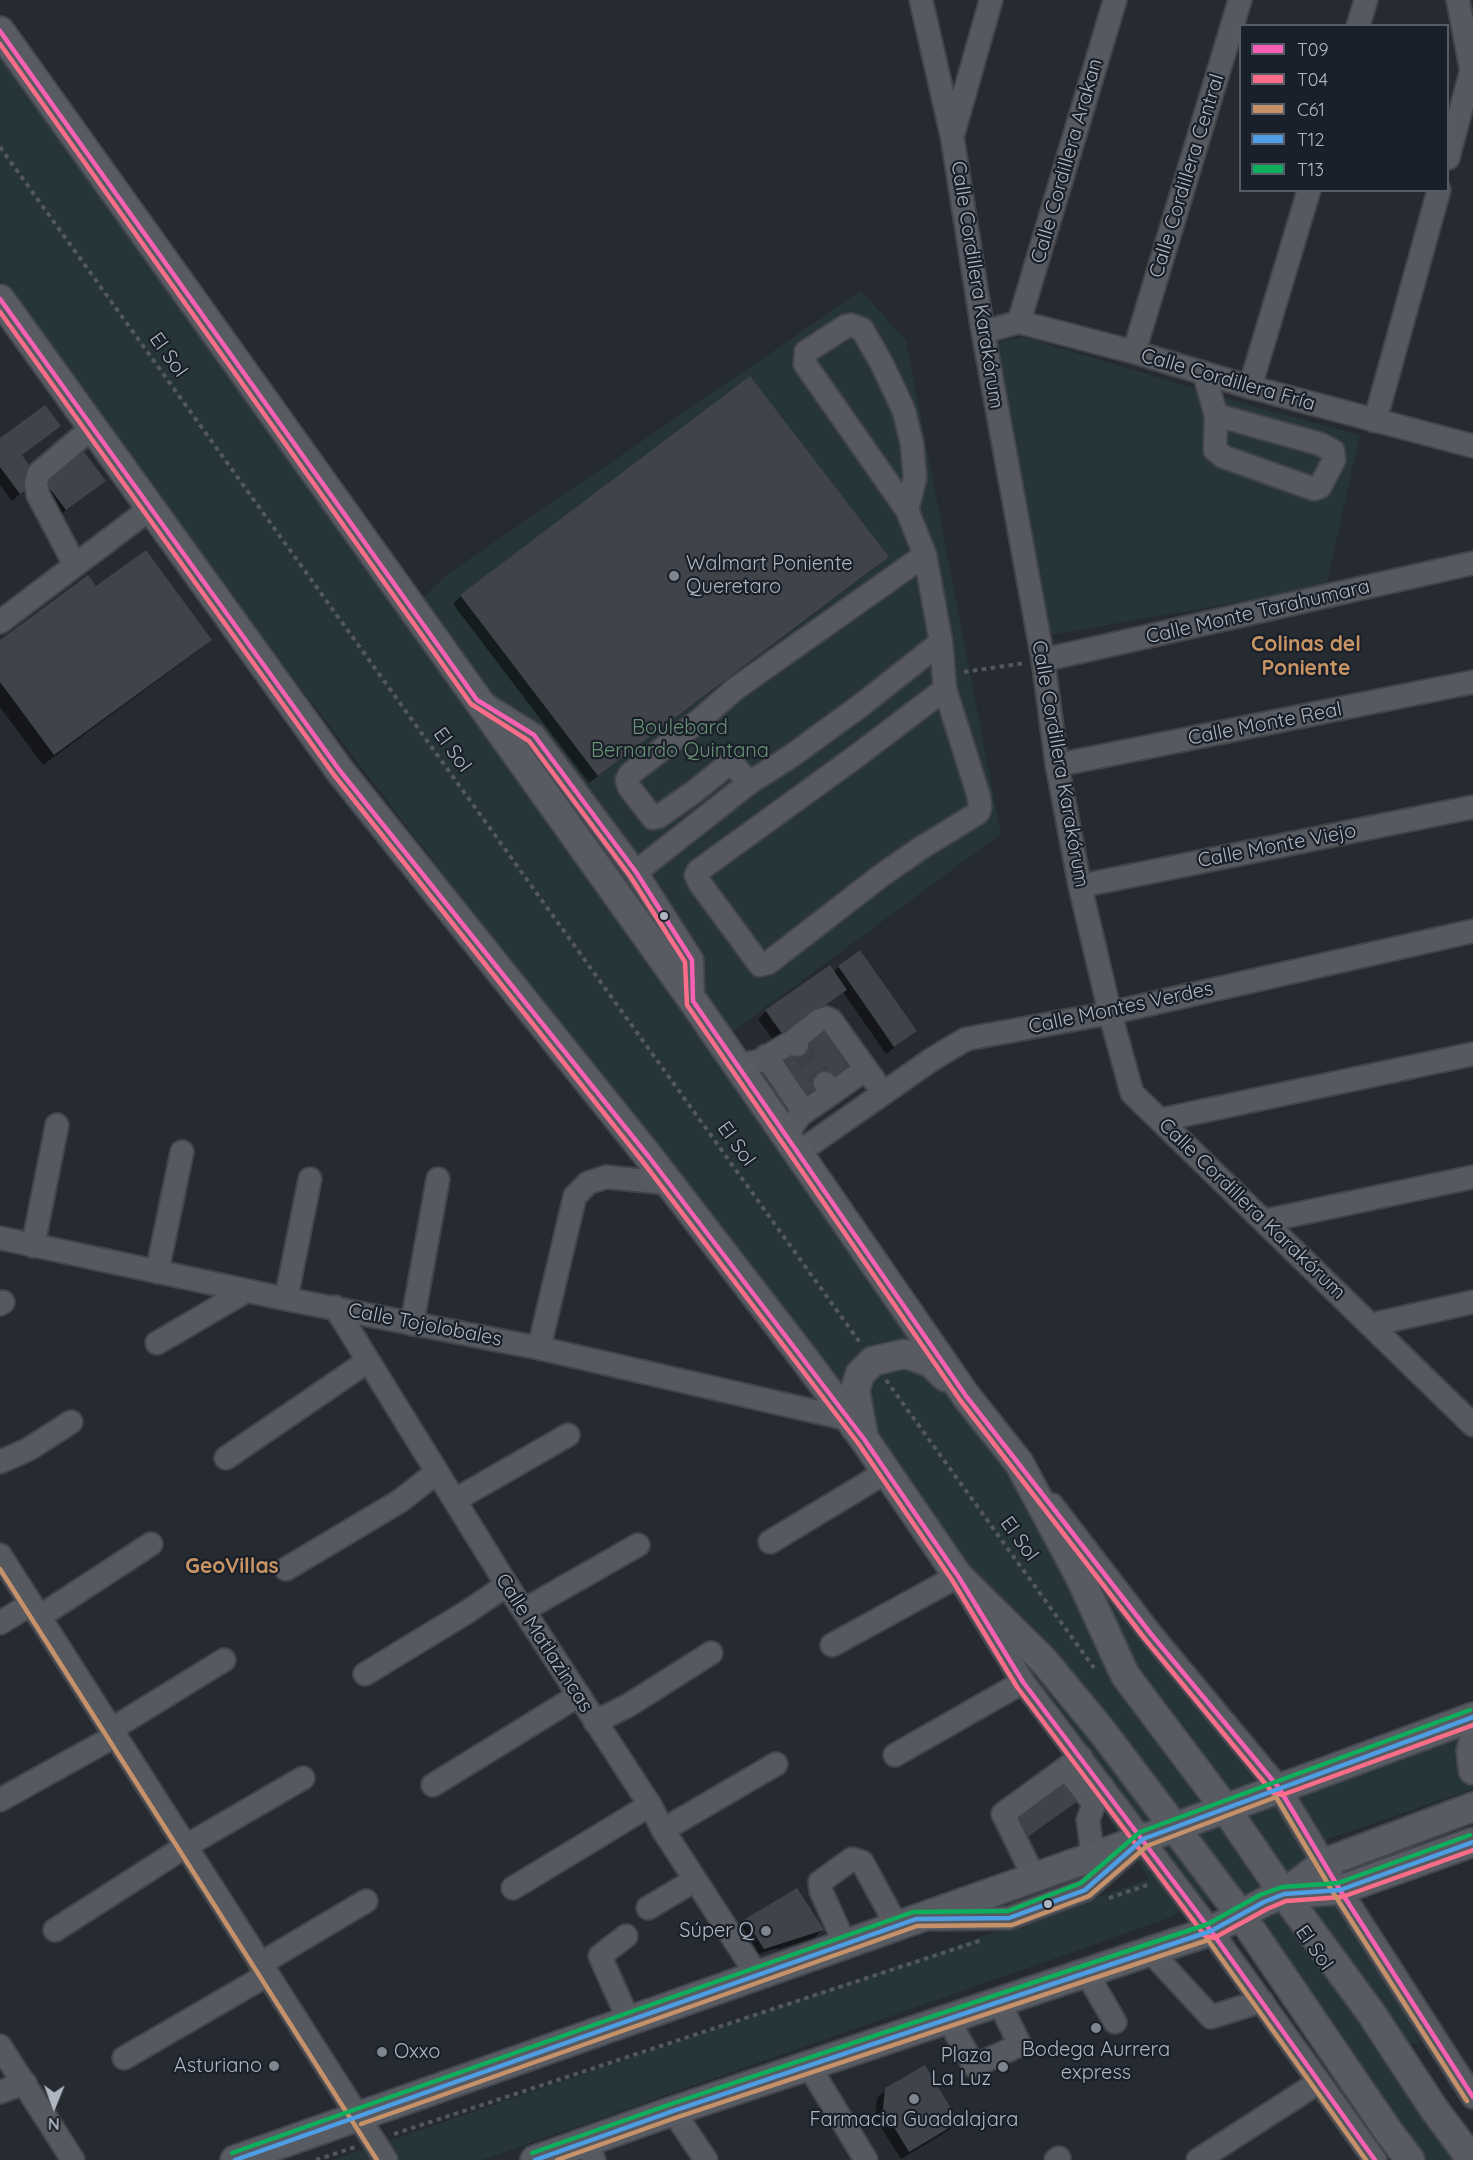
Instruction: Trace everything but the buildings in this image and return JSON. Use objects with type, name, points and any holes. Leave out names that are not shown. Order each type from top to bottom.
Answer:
[{"type":"main road","points":[[0,31],[693,1001],[966,1396],[1020,1463],[1080,1577],[1125,1675],[1225,1808],[1284,1894],[1371,2013],[1434,2109],[1472,2160]]},
{"type":"main road","points":[[0,299],[340,771],[649,1157],[803,1357],[958,1576],[1044,1661],[1101,1730],[1240,1914],[1410,2160]]},
{"type":"main road","points":[[856,1429],[855,1390],[860,1374],[873,1361],[904,1354],[922,1358],[931,1363],[966,1396]]},
{"type":"main road","points":[[235,2160],[1093,1857],[1473,1717]]},
{"type":"main road","points":[[1473,1744],[1471,1751],[1473,1770]]},
{"type":"main road","points":[[535,2160],[590,2151],[673,2111],[1211,1930],[1284,1894],[1324,1863],[1473,1807]]},
{"type":"main road","points":[[1284,1894],[1340,1890],[1473,1842]]},
{"type":"street","name":"Calle Cordillera Karakórum","points":[[921,0],[952,136],[983,332],[1043,660],[1057,765],[1080,886],[1110,1013],[1132,1093],[1472,1423]]},
{"type":"street","points":[[952,136],[991,0]]},
{"type":"street","name":"Calle Cordillera Arakan","points":[[1019,322],[1115,0]]},
{"type":"street","name":"Calle Cordillera Central","points":[[1134,352],[1240,0]]},
{"type":"street","points":[[1359,24],[1366,0]]},
{"type":"street","points":[[1449,155],[1472,76],[1458,0]]},
{"type":"street","points":[[1250,387],[1308,192]]},
{"type":"street","points":[[1375,421],[1438,192]]},
{"type":"street","points":[[983,332],[1019,322]]},
{"type":"street","name":"Calle Cordillera Fría","points":[[1019,322],[1134,352],[1250,387],[1473,446]]},
{"type":"street","points":[[907,510],[915,478],[912,444],[904,411],[882,364],[862,329],[851,325],[846,326],[806,352],[805,364],[907,510],[925,555],[941,642],[944,682],[979,797],[980,808],[978,813],[921,848],[762,966],[755,960],[699,882],[696,875],[698,870],[854,758],[944,682]]},
{"type":"street","points":[[1204,373],[1216,415],[1215,450],[1224,457],[1314,489],[1320,487],[1334,460],[1333,451],[1320,444],[1216,415]]},
{"type":"street","points":[[75,565],[38,495],[36,483],[39,473],[93,428]]},
{"type":"street","points":[[0,622],[151,508]]},
{"type":"street","points":[[749,783],[731,762],[694,792],[653,818],[629,787],[627,780],[630,774],[701,719],[735,689],[925,555]]},
{"type":"street","name":"Calle Monte Tarahumara","points":[[1043,660],[1473,563]]},
{"type":"street","points":[[636,872],[749,783],[831,727],[941,642]]},
{"type":"street","name":"Calle Monte Real","points":[[1057,765],[1473,682]]},
{"type":"street","points":[[477,700],[534,735],[636,872],[692,960],[693,1001]]},
{"type":"street","points":[[831,727],[854,758]]},
{"type":"street","name":"Calle Monte Viejo","points":[[1080,886],[1473,807]]},
{"type":"street","name":"Calle Montes Verdes","points":[[792,1144],[885,1092],[966,1039],[1110,1013],[1473,931]]},
{"type":"street","points":[[737,1065],[760,1061],[795,1043],[818,1021],[826,1018],[831,1020],[885,1092]]},
{"type":"street","points":[[1160,1120],[1473,1054]]},
{"type":"street","points":[[766,1056],[804,1112]]},
{"type":"street","points":[[792,1144],[804,1112],[828,1088],[866,1069]]},
{"type":"street","points":[[33,1246],[57,1125]]},
{"type":"street","points":[[157,1272],[182,1152]]},
{"type":"street","points":[[540,1348],[575,1196],[588,1183],[606,1177],[667,1183]]},
{"type":"street","points":[[1264,1221],[1473,1177]]},
{"type":"street","points":[[286,1299],[310,1179]]},
{"type":"street","points":[[412,1324],[438,1179]]},
{"type":"street","name":"Calle Tojolobales","points":[[0,1239],[246,1291],[540,1348],[856,1429]]},
{"type":"street","points":[[157,1343],[246,1291]]},
{"type":"street","points":[[1370,1324],[1473,1302]]},
{"type":"street","name":"Calle Matlazincas","points":[[335,1307],[507,1585],[650,1805],[663,1830],[757,1976]]},
{"type":"street","points":[[226,1458],[368,1361]]},
{"type":"street","points":[[0,1462],[29,1449],[70,1422]]},
{"type":"street","points":[[455,1500],[568,1435]]},
{"type":"street","points":[[1020,1463],[1151,1634],[1279,1788],[1340,1890],[1473,2097]]},
{"type":"street","points":[[285,1569],[400,1501],[437,1472]]},
{"type":"street","points":[[770,1542],[886,1472]]},
{"type":"street","points":[[0,1623],[35,1611],[152,1544]]},
{"type":"street","points":[[524,1610],[638,1545]]},
{"type":"street","points":[[0,1556],[386,2160]]},
{"type":"street","points":[[832,1645],[958,1576],[1074,1762],[1098,1795],[1143,1839],[1211,1930],[1375,2160]]},
{"type":"street","points":[[365,1674],[507,1585]]},
{"type":"street","points":[[595,1722],[629,1705],[711,1653]]},
{"type":"street","points":[[0,1800],[113,1733],[224,1660]]},
{"type":"street","points":[[895,1755],[1023,1682]]},
{"type":"street","points":[[433,1785],[579,1695]]},
{"type":"street","points":[[1034,1878],[1004,1814],[1074,1762]]},
{"type":"street","points":[[663,1830],[776,1764]]},
{"type":"street","points":[[55,1930],[186,1846],[303,1778]]},
{"type":"street","points":[[1093,1857],[1088,1820],[1098,1795]]},
{"type":"street","points":[[513,1888],[650,1805]]},
{"type":"street","points":[[845,1944],[821,1891],[820,1882],[852,1859],[862,1862],[906,1922],[1009,1918],[1084,1890],[1143,1839]]},
{"type":"street","points":[[648,1908],[695,1880]]},
{"type":"street","points":[[124,2058],[366,1901]]},
{"type":"street","points":[[626,1936],[600,1956],[629,2021]]},
{"type":"street","points":[[1150,1951],[1210,2017],[1262,2001]]},
{"type":"street","points":[[1086,1972],[1115,2022]]},
{"type":"street","points":[[948,2019],[974,2066],[1020,2045],[999,2002]]},
{"type":"street","points":[[0,2046],[73,2160]]},
{"type":"street","points":[[809,2066],[866,2160]]},
{"type":"street","points":[[1198,2160],[1319,2082]]},
{"type":"street","points":[[0,2092],[25,2083]]},
{"type":"street","points":[[673,2111],[706,2160]]},
{"type":"path","name":"El Sol","points":[[0,147],[1096,1671]]},
{"type":"path","points":[[944,682],[1043,660]]},
{"type":"path","points":[[1101,1900],[1147,1885]]},
{"type":"path","points":[[316,2160],[988,1938]]},
{"type":"green space","name":"Boulebard Bernardo Quintana","points":[[0,50],[406,613],[449,573],[861,291],[906,340],[1001,834],[710,1048],[855,1259],[1293,1792],[1473,1734],[1473,1789],[1322,1841],[1420,2043],[1398,2045],[1464,2160],[1422,2160],[1226,1894],[1158,1922],[482,2160],[333,2160],[1149,1879],[731,1249],[164,510],[0,280]]},
{"type":"green space","points":[[1024,337],[1248,405],[1360,435],[1326,587],[1050,635],[986,344]]},
{"type":"tunnel","points":[[797,1045],[825,1083]]},
{"type":"transit line","name":"T09","points":[[0,31],[477,700],[534,735],[636,872],[692,960],[693,1001],[966,1396],[1151,1634],[1279,1788],[1340,1890],[1473,2097]]},
{"type":"transit line","name":"T04","points":[[0,44],[471,704],[529,741],[630,876],[685,962],[687,1005],[960,1400],[1145,1639],[1273,1793],[1282,1795],[1473,1725]]},
{"type":"transit line","name":"T09","points":[[0,299],[340,771],[649,1157],[864,1439],[958,1576],[1023,1682],[1211,1931],[1375,2160]]},
{"type":"transit line","name":"T04","points":[[0,312],[334,775],[643,1162],[858,1443],[952,1580],[1017,1687],[1205,1936],[1214,1938],[1286,1901],[1342,1897],[1473,1850]]},
{"type":"transit line","name":"C61","points":[[0,1569],[377,2160]]},
{"type":"transit line","name":"T13","points":[[232,2153],[913,1912],[1008,1911],[1081,1883],[1140,1832],[1470,1710]]},
{"type":"transit line","name":"T12","points":[[235,2160],[916,1919],[1009,1918],[1085,1890],[1143,1839],[1473,1717]]},
{"type":"transit line","name":"C61","points":[[361,2124],[917,1926],[1012,1925],[1089,1896],[1147,1846],[1276,1797],[1334,1894],[1467,2101]]},
{"type":"transit line","name":"T13","points":[[532,2153],[671,2104],[1208,1924],[1260,1895],[1282,1887],[1338,1883],[1470,1835]]},
{"type":"transit line","name":"T12","points":[[535,2160],[673,2111],[1211,1931],[1264,1902],[1284,1894],[1340,1890],[1473,1842]]},
{"type":"transit line","name":"C61","points":[[557,2160],[675,2118],[1208,1940],[1366,2160]]},
{"type":"place","name":"Walmart Poniente Queretaro","points":[[674,576]]},
{"type":"place","name":"Súper Q","points":[[766,1931]]},
{"type":"place","name":"Bodega Aurrera express","points":[[1096,2028]]},
{"type":"place","name":"Oxxo","points":[[382,2052]]},
{"type":"place","name":"Asturiano","points":[[274,2066]]},
{"type":"place","name":"Plaza La Luz","points":[[1003,2067]]},
{"type":"place","name":"Farmacia Guadalajara","points":[[914,2099]]},
{"type":"district","name":"Colinas del Poniente","points":[[1306,657]]},
{"type":"district","name":"GeoVillas","points":[[232,1567]]}]
